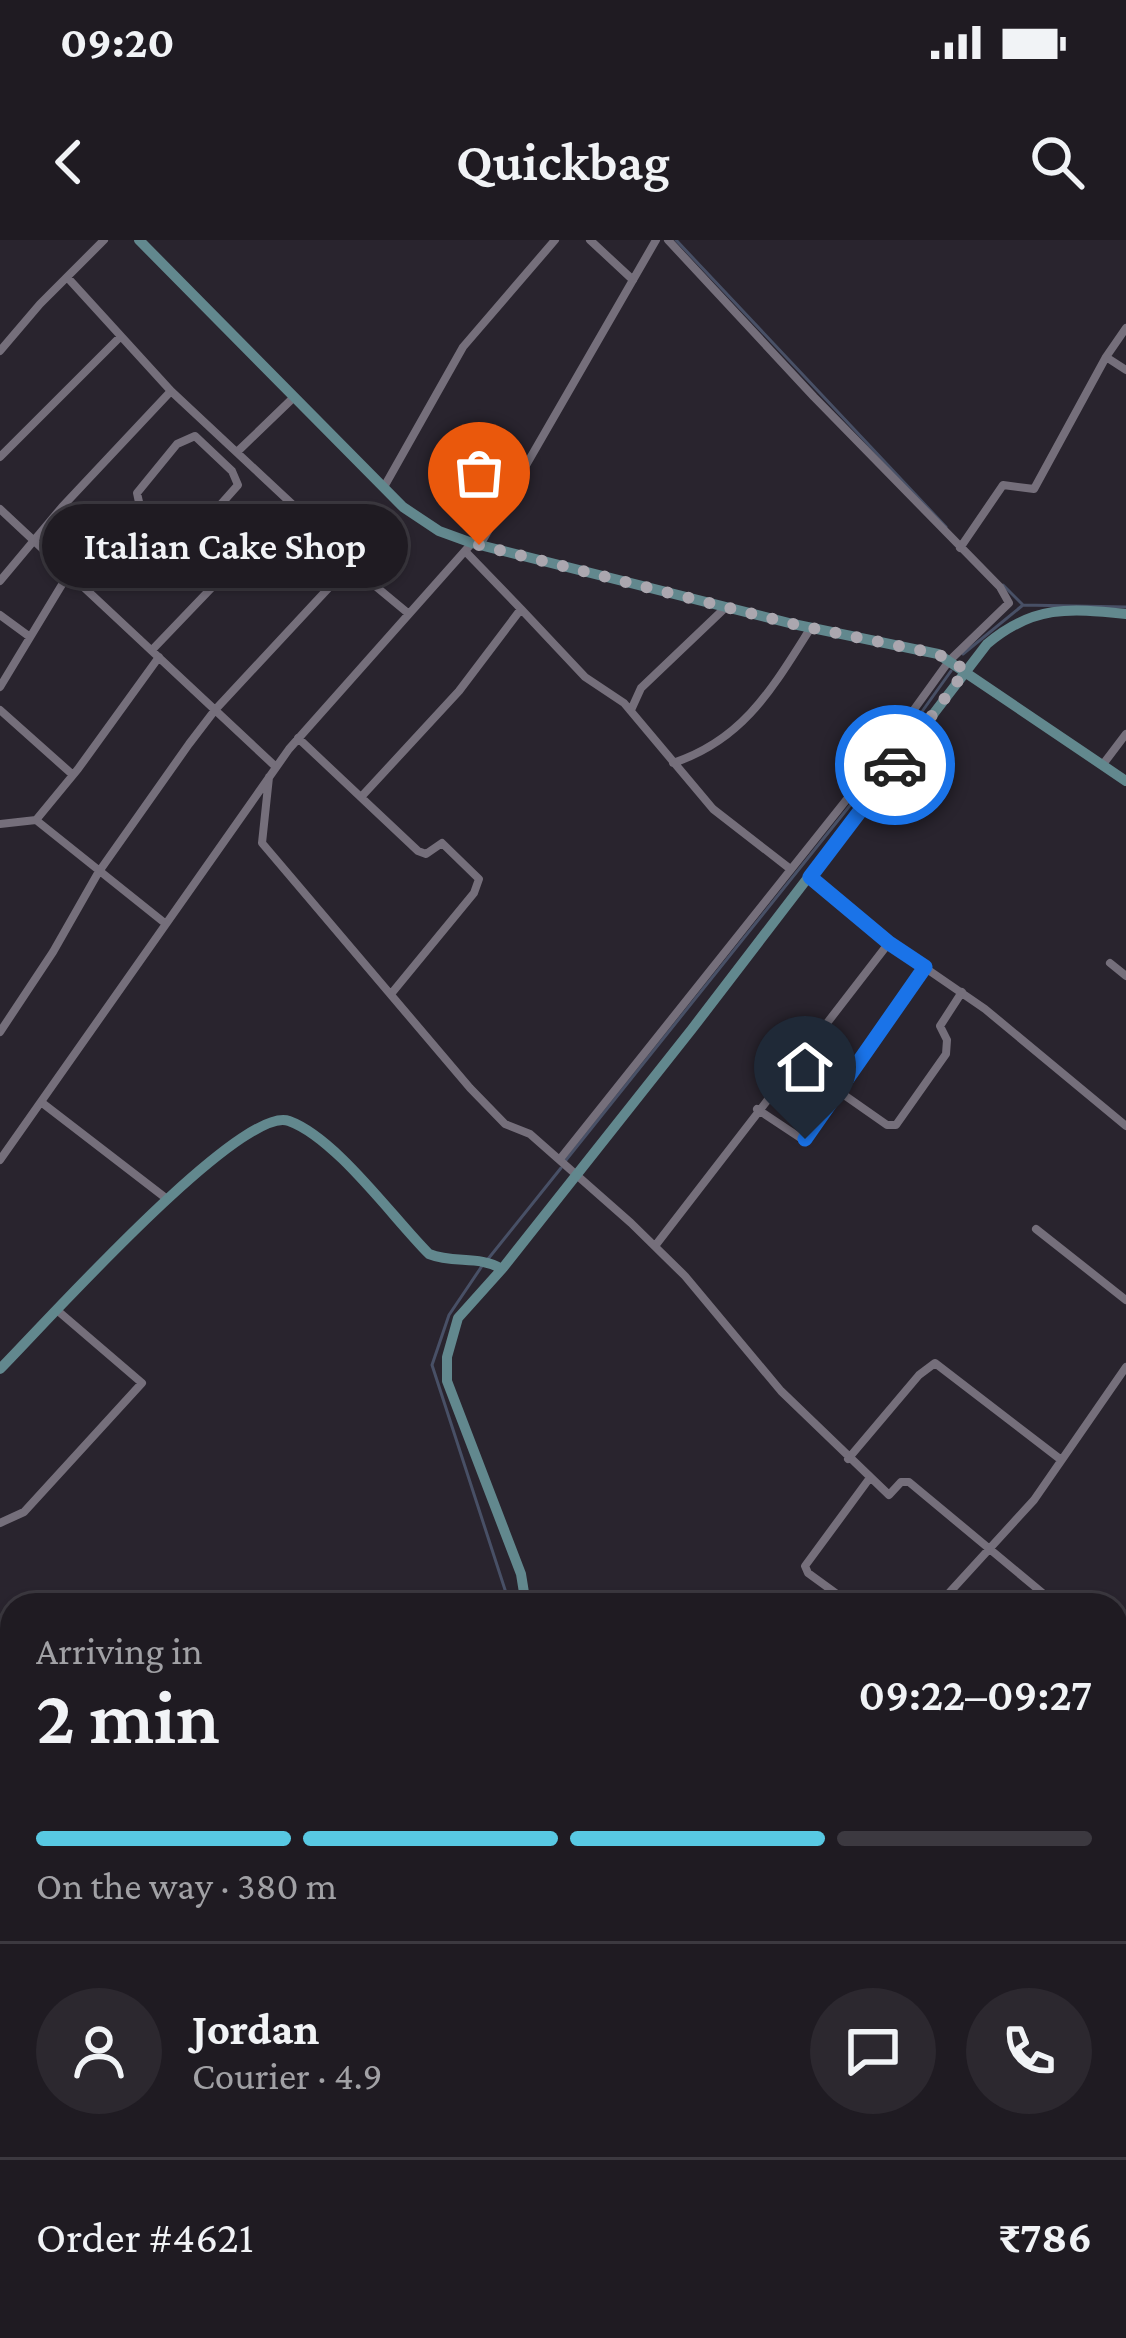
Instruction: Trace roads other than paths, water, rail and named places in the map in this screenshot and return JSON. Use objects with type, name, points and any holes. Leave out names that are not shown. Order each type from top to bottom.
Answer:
[{"type":"street","points":[[0,351],[104,240]]},
{"type":"street","points":[[139,240],[383,489],[440,531],[472,546],[938,654],[1126,781]]},
{"type":"street","points":[[383,489],[463,347],[555,240]]},
{"type":"street","points":[[590,240],[633,280]]},
{"type":"street","points":[[0,1160],[298,738],[472,546],[656,240]]},
{"type":"street","points":[[560,1160],[871,769],[949,661],[1010,599],[668,240]]},
{"type":"street","points":[[67,277],[171,391],[292,504],[350,566],[409,614]]},
{"type":"street","points":[[962,545],[1003,485],[1034,489],[1126,328]]},
{"type":"street","points":[[0,457],[120,337]]},
{"type":"street","points":[[1106,357],[1126,370]]},
{"type":"street","points":[[0,581],[171,391]]},
{"type":"street","points":[[232,472],[241,455],[292,399]]},
{"type":"street","points":[[195,436],[232,472],[237,479],[235,492],[190,539],[179,544],[155,528],[137,493],[185,437],[195,436]]},
{"type":"street","points":[[0,824],[36,820],[73,775],[155,654],[292,504]]},
{"type":"street","points":[[0,509],[276,767]]},
{"type":"street","points":[[88,591],[155,528]]},
{"type":"street","points":[[472,546],[521,609],[585,676],[630,710],[712,809],[789,868]]},
{"type":"street","points":[[0,1032],[98,873],[215,710],[350,566]]},
{"type":"street","points":[[0,687],[69,573]]},
{"type":"street","points":[[630,710],[641,688],[727,606]]},
{"type":"street","points":[[362,796],[459,692],[521,609]]},
{"type":"street","points":[[524,1593],[448,1381],[447,1357],[458,1318],[494,1264],[810,877],[987,644],[1025,617],[1081,609],[1126,614]]},
{"type":"street","points":[[0,615],[30,637]]},
{"type":"street","points":[[673,763],[713,748],[743,722],[775,685],[811,627]]},
{"type":"street","points":[[0,710],[73,775]]},
{"type":"street","points":[[1104,764],[1126,734]]},
{"type":"street","points":[[298,738],[418,851],[427,854],[442,843],[478,879],[478,888],[391,994]]},
{"type":"street","points":[[269,777],[262,843],[505,1124],[530,1134],[655,1246],[781,1391],[869,1479],[889,1495],[907,1481],[1044,1593]]},
{"type":"street","points":[[36,820],[166,924]]},
{"type":"street","points":[[810,877],[889,943],[962,992],[1126,1126]]},
{"type":"street","points":[[655,1246],[757,1108],[889,943]]},
{"type":"street","points":[[1110,964],[1126,976]]},
{"type":"street","points":[[757,1108],[805,1139],[925,967]]},
{"type":"street","points":[[790,1066],[887,1125],[896,1125],[946,1054],[941,1020],[962,992]]},
{"type":"street","points":[[41,1102],[167,1199]]},
{"type":"street","points":[[0,1369],[167,1199],[243,1134],[276,1119],[290,1121],[340,1156],[430,1254],[449,1261],[494,1264]]},
{"type":"street","points":[[1036,1228],[1126,1300]]},
{"type":"street","points":[[0,1523],[24,1512],[142,1383],[58,1311]]},
{"type":"street","points":[[848,1459],[919,1375],[935,1363],[1060,1459]]},
{"type":"street","points":[[950,1593],[1034,1500],[1126,1367]]},
{"type":"street","points":[[836,1593],[805,1566],[869,1479]]},
{"type":"waterway","points":[[676,240],[946,527]]},
{"type":"waterway","points":[[1003,585],[1023,605]]},
{"type":"waterway","points":[[963,654],[1023,605],[1126,607]]},
{"type":"waterway","points":[[566,1160],[896,748],[951,671]]},
{"type":"waterway","points":[[488,1259],[561,1168]]},
{"type":"waterway","points":[[482,1266],[449,1315],[432,1365],[506,1593]]},
{"type":"place","name":"Italian Cake Shop","points":[[479,545]]}]
